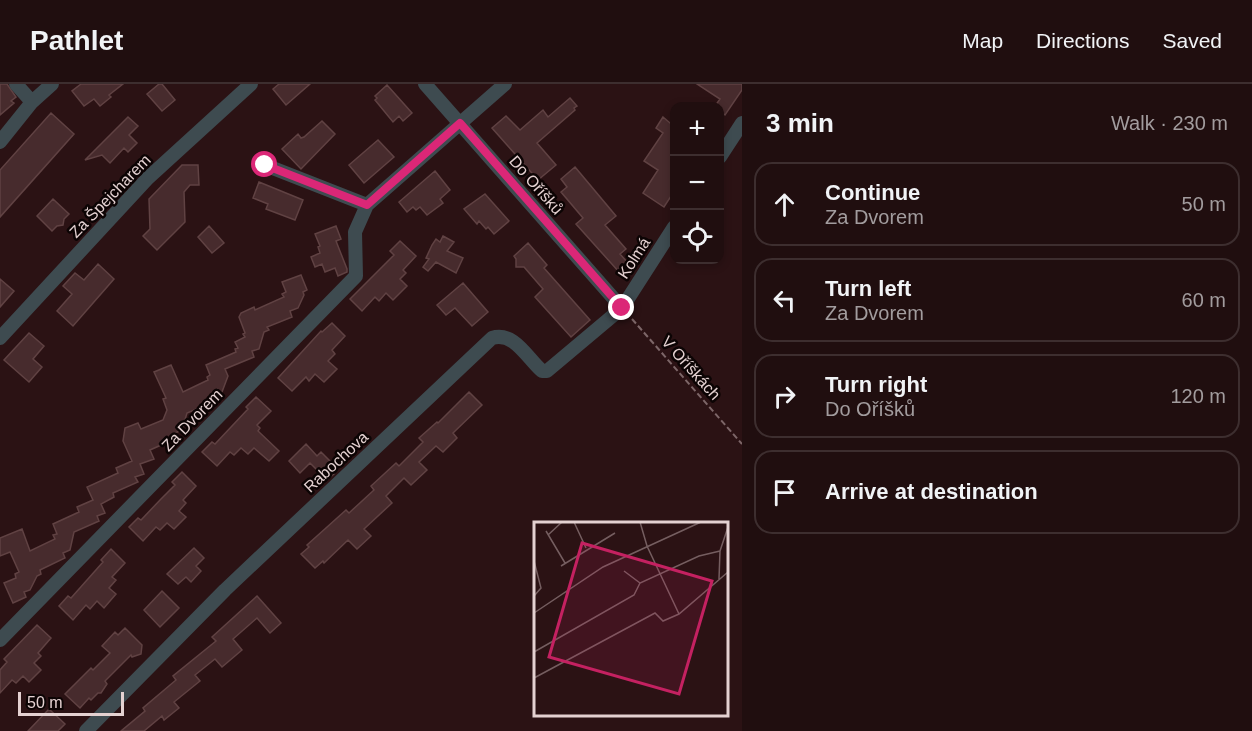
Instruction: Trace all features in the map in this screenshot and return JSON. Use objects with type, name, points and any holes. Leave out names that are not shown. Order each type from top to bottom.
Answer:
[{"type":"street","points":[[16,84],[32,102]]},
{"type":"street","points":[[0,142],[32,102],[52,84]]},
{"type":"street","name":"Za Špejcharem","points":[[0,338],[148,178],[251,84]]},
{"type":"street","name":"Do Oříšků","points":[[425,84],[622,308]]},
{"type":"street","name":"Za Dvorem","points":[[0,640],[356,276],[355,232],[367,205],[505,84]]},
{"type":"street","points":[[721,156],[742,123]]},
{"type":"street","points":[[265,165],[367,205]]},
{"type":"street","name":"Kolmá","points":[[622,308],[670,235]]},
{"type":"street","name":"Rabochova","points":[[86,731],[225,590],[492,338],[500,335],[509,338],[536,366],[542,371],[547,371],[622,308]]},
{"type":"path","name":"V Oříškách","points":[[622,308],[742,444]]},
{"type":"building","points":[[0,84],[7,84],[16,97],[11,101],[14,103],[0,115]]},
{"type":"building","points":[[81,84],[123,84],[100,106],[94,99],[84,106],[72,91]]},
{"type":"building","points":[[162,84],[175,100],[162,111],[147,94]]},
{"type":"building","points":[[279,84],[310,84],[286,105],[273,89]]},
{"type":"building","points":[[697,84],[742,84],[742,90],[725,115],[724,102],[718,102],[720,99]]},
{"type":"building","points":[[387,85],[412,113],[403,121],[399,116],[393,122],[375,100],[377,98],[375,96]]},
{"type":"building","points":[[570,98],[577,106],[575,110],[537,143],[556,165],[538,180],[492,128],[506,116],[520,130],[543,110],[548,117]]},
{"type":"building","points":[[51,113],[74,134],[0,217],[0,170]]},
{"type":"building","points":[[128,117],[138,126],[129,135],[137,143],[128,152],[124,148],[110,163],[102,155],[85,160]]},
{"type":"building","points":[[663,117],[670,123],[670,198],[664,207],[643,193],[658,170],[644,161],[663,133],[656,128]]},
{"type":"building","points":[[322,121],[335,134],[301,169],[282,149],[298,134],[301,138],[304,137]]},
{"type":"building","points":[[378,140],[394,157],[364,183],[349,165]]},
{"type":"building","points":[[182,165],[198,165],[199,185],[190,185],[184,192],[185,222],[157,250],[143,236],[150,229],[149,199]]},
{"type":"building","points":[[575,167],[616,216],[605,225],[626,249],[620,254],[628,263],[619,272],[576,224],[583,218],[561,192],[567,187],[561,179]]},
{"type":"building","points":[[435,171],[450,190],[440,199],[443,203],[427,215],[420,207],[416,210],[413,207],[407,212],[399,202]]},
{"type":"building","points":[[259,182],[303,200],[295,220],[266,209],[268,204],[253,198]]},
{"type":"building","points":[[485,194],[509,221],[494,234],[479,221],[477,224],[464,209]]},
{"type":"building","points":[[53,199],[69,214],[64,219],[63,225],[57,226],[52,231],[37,216]]},
{"type":"building","points":[[209,226],[224,243],[212,253],[198,237]]},
{"type":"building","points":[[336,226],[341,239],[336,241],[347,269],[347,272],[338,276],[335,268],[325,272],[322,264],[315,267],[311,257],[320,253],[315,234]]},
{"type":"building","points":[[443,236],[454,242],[447,251],[463,258],[456,273],[436,262],[428,271],[423,267],[429,259],[426,258],[432,245],[436,239],[440,242]]},
{"type":"building","points":[[400,241],[416,256],[403,270],[406,273],[400,279],[407,286],[393,300],[386,293],[379,301],[375,297],[362,311],[350,299],[394,255],[390,251]]},
{"type":"building","points":[[528,243],[547,265],[544,268],[590,320],[571,337],[535,297],[543,289],[524,267],[516,267],[514,256]]},
{"type":"building","points":[[98,264],[114,279],[73,326],[57,311],[72,294],[63,286],[75,273],[84,280]]},
{"type":"building","points":[[301,275],[307,290],[303,292],[304,295],[298,308],[290,311],[292,317],[267,327],[269,330],[264,332],[259,349],[252,351],[254,357],[225,369],[228,376],[222,392],[215,395],[218,400],[187,413],[182,430],[175,433],[177,438],[150,450],[154,459],[140,464],[144,474],[135,477],[138,482],[113,493],[114,497],[101,504],[105,513],[97,516],[99,521],[74,532],[70,550],[63,553],[65,558],[40,570],[41,574],[37,576],[30,590],[24,592],[26,597],[13,603],[4,583],[16,578],[15,574],[19,572],[10,552],[0,556],[0,538],[22,529],[30,551],[55,539],[53,535],[57,534],[53,524],[79,512],[77,507],[93,500],[87,487],[118,473],[116,468],[132,461],[123,441],[125,428],[138,423],[141,429],[163,420],[167,410],[163,399],[166,398],[154,372],[171,365],[183,392],[208,380],[207,377],[210,375],[206,365],[236,352],[235,349],[238,348],[235,342],[245,337],[239,317],[241,313],[254,307],[255,310],[284,297],[282,294],[286,292],[282,282]]},
{"type":"building","points":[[0,279],[14,291],[0,307]]},
{"type":"building","points":[[463,283],[488,312],[472,326],[455,308],[446,315],[437,305]]},
{"type":"building","points":[[332,323],[345,336],[332,350],[335,354],[328,361],[337,369],[324,382],[315,374],[309,381],[306,377],[292,391],[278,378],[321,331]]},
{"type":"building","points":[[29,333],[44,346],[33,359],[42,367],[29,382],[4,360]]},
{"type":"building","points":[[469,392],[482,405],[453,433],[457,438],[443,452],[436,446],[419,462],[427,470],[411,485],[404,478],[386,496],[392,503],[364,529],[371,536],[357,549],[348,540],[324,563],[323,561],[315,568],[301,554],[309,547],[307,545],[346,510],[349,513],[374,490],[371,486],[396,463],[399,466],[423,442],[419,438],[438,423]]},
{"type":"building","points":[[256,397],[271,411],[257,425],[260,428],[258,431],[279,451],[269,461],[254,448],[248,454],[241,448],[234,455],[230,452],[217,466],[202,452],[212,442],[215,444],[248,409],[246,407]]},
{"type":"building","points":[[306,444],[317,456],[321,452],[332,463],[328,467],[334,474],[327,480],[310,463],[300,473],[289,461]]},
{"type":"building","points":[[182,472],[196,486],[183,500],[186,503],[179,511],[186,517],[174,529],[167,523],[160,530],[156,527],[143,541],[129,527],[138,518],[141,520],[175,485],[172,482]]},
{"type":"building","points":[[194,548],[204,558],[196,566],[201,571],[191,582],[186,577],[178,584],[167,574]]},
{"type":"building","points":[[111,549],[125,563],[112,577],[116,580],[109,588],[116,594],[104,608],[97,601],[90,609],[86,605],[73,620],[59,606],[68,596],[71,598],[103,562],[101,560]]},
{"type":"building","points":[[162,591],[179,608],[160,627],[144,610]]},
{"type":"building","points":[[257,596],[281,623],[270,633],[257,618],[233,639],[242,650],[222,667],[215,659],[195,675],[200,681],[174,702],[179,708],[164,720],[162,716],[144,731],[121,731],[145,711],[143,708],[176,680],[173,676],[216,641],[212,637]]},
{"type":"building","points":[[37,625],[51,638],[38,653],[41,656],[34,663],[41,670],[29,682],[23,676],[16,683],[12,680],[0,693],[0,670],[7,662],[4,659]]},
{"type":"building","points":[[125,628],[142,645],[141,654],[132,657],[131,655],[105,681],[107,684],[101,693],[91,700],[89,698],[80,708],[65,694],[110,653],[102,646],[115,632],[118,635]]},
{"type":"building","points":[[49,709],[65,724],[58,731],[28,731]]},
{"type":"route","points":[[265,165],[367,205],[460,123],[622,308]]}]
